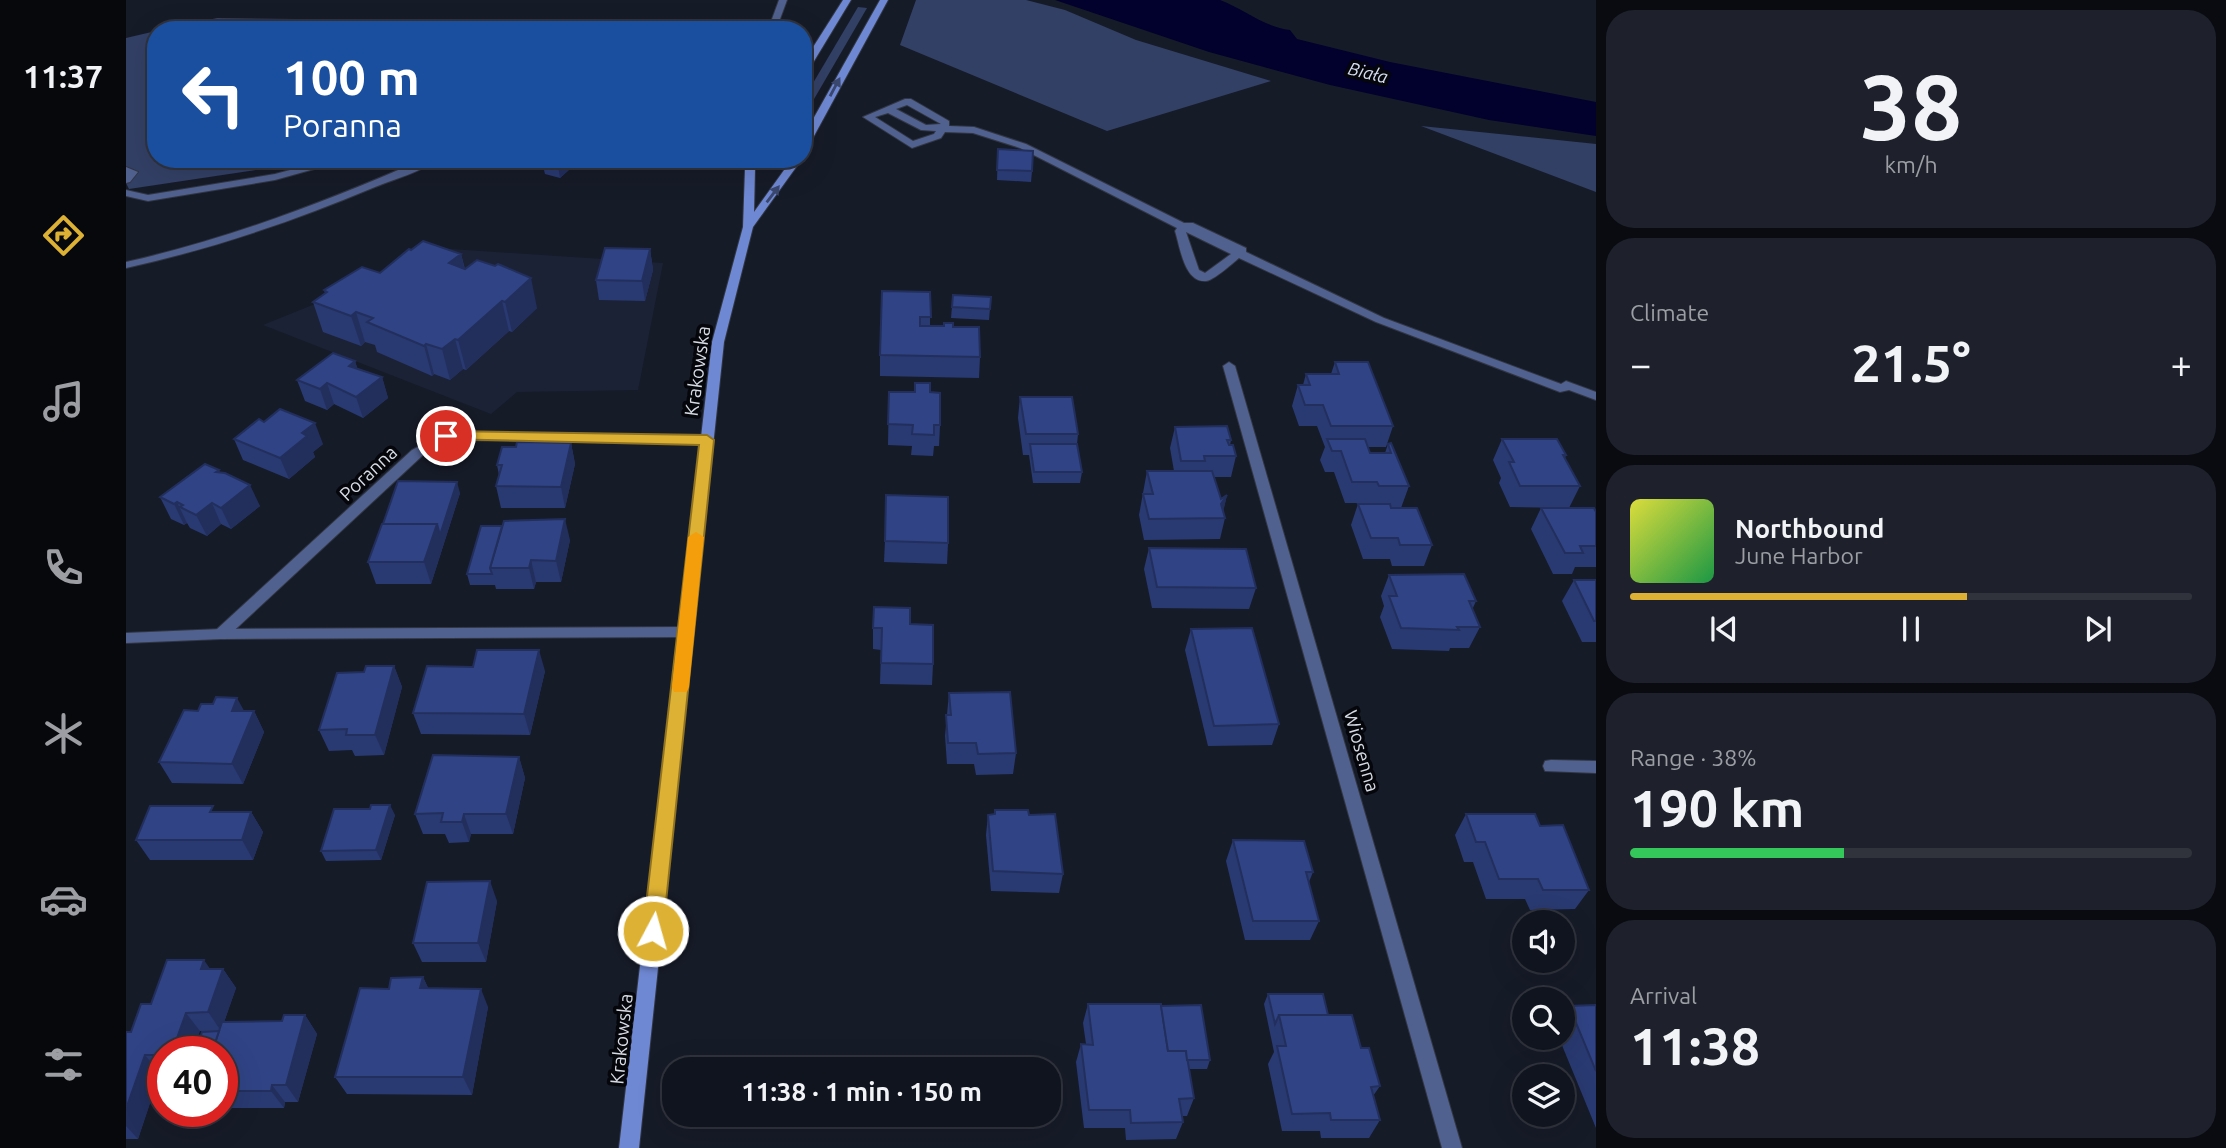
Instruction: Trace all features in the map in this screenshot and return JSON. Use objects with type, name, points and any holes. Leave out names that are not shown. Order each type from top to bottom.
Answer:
[{"type":"street","points":[[775,21],[783,0]]},
{"type":"street","points":[[812,56],[847,0]]},
{"type":"street","points":[[812,130],[883,2]]},
{"type":"street","points":[[908,101],[946,123],[942,129],[938,136],[912,145],[868,117],[908,101]]},
{"type":"street","points":[[890,110],[924,128],[974,130],[1023,146],[1185,228]]},
{"type":"street","points":[[126,170],[133,172],[126,181],[129,189],[126,192],[148,198],[275,177],[310,168]]},
{"type":"street","points":[[126,265],[270,226],[411,168]]},
{"type":"street","name":"Krakowska","points":[[629,1148],[718,342],[729,290],[748,227],[750,168]]},
{"type":"street","name":"Krakowska","points":[[748,227],[791,168]]},
{"type":"street","points":[[1189,225],[1242,250],[1239,253],[1206,278],[1194,272],[1180,231],[1189,225]]},
{"type":"street","points":[[1239,253],[1380,320],[1564,388],[1569,380],[1547,372]]},
{"type":"street","name":"Wiosenna","points":[[1229,366],[1452,1148]]},
{"type":"street","points":[[1566,385],[1596,396]]},
{"type":"street","name":"Poranna","points":[[221,634],[417,453],[446,436],[707,440]]},
{"type":"street","points":[[126,638],[221,634],[687,632]]},
{"type":"street","points":[[1551,766],[1596,767]]},
{"type":"shaded area","points":[[916,0],[1026,0],[1065,10],[1136,40],[1271,81],[1107,131],[900,45]]},
{"type":"shaded area","points":[[858,7],[867,8],[812,103],[812,85]]},
{"type":"shaded area","points":[[217,18],[381,21],[204,21]]},
{"type":"shaded area","points":[[147,33],[147,168],[269,168],[129,189],[126,183],[126,38]]},
{"type":"shaded area","points":[[1421,126],[1596,144],[1596,192]]},
{"type":"shaded area","points":[[451,249],[663,263],[638,390],[517,392],[491,414],[263,325]]},
{"type":"water","name":"Biała","points":[[1055,0],[1220,0],[1263,22],[1290,30],[1297,39],[1390,62],[1596,102],[1596,136],[1489,120],[1330,85],[1209,52]]},
{"type":"building","points":[[998,149],[1033,151],[1032,171],[997,170]]},
{"type":"building","points":[[423,241],[461,254],[449,263],[465,269],[477,260],[495,266],[498,264],[531,278],[458,340],[455,339],[442,349],[426,344],[424,346],[367,322],[373,318],[356,312],[351,316],[313,302],[327,292],[324,290],[362,267],[380,273]]},
{"type":"building","points":[[605,248],[650,249],[642,281],[596,280]]},
{"type":"building","points":[[882,291],[930,292],[931,317],[920,317],[920,326],[944,326],[944,323],[953,323],[953,327],[979,327],[980,357],[880,355]]},
{"type":"building","points":[[953,295],[991,297],[990,309],[952,307]]},
{"type":"building","points":[[333,353],[355,361],[349,366],[382,377],[356,397],[327,383],[320,389],[297,380]]},
{"type":"building","points":[[1335,362],[1368,362],[1393,426],[1331,426],[1323,405],[1305,405],[1298,385],[1310,385],[1306,374],[1339,374]]},
{"type":"building","points":[[915,383],[930,383],[930,392],[940,393],[940,425],[934,425],[934,435],[912,434],[913,425],[888,424],[889,392],[915,392]]},
{"type":"building","points":[[1020,397],[1072,397],[1078,434],[1026,434]]},
{"type":"building","points":[[280,409],[315,423],[302,433],[307,436],[280,458],[234,439],[259,419],[264,422]]},
{"type":"building","points":[[1227,426],[1231,440],[1227,440],[1229,445],[1233,445],[1236,456],[1204,456],[1205,461],[1181,461],[1175,427]]},
{"type":"building","points":[[1327,439],[1365,439],[1370,453],[1391,453],[1388,444],[1391,443],[1409,486],[1379,486],[1377,482],[1352,482],[1341,451],[1332,451]]},
{"type":"building","points":[[1502,439],[1557,439],[1580,486],[1520,486],[1509,462],[1514,462]]},
{"type":"building","points":[[517,442],[571,443],[561,487],[496,486],[502,465],[497,465],[502,447],[516,447]]},
{"type":"building","points":[[1030,444],[1077,444],[1082,472],[1034,472]]},
{"type":"building","points":[[205,464],[219,470],[216,472],[225,473],[250,485],[221,508],[212,503],[196,515],[180,507],[183,505],[177,502],[174,504],[160,497]]},
{"type":"building","points":[[1147,471],[1212,471],[1221,499],[1227,495],[1221,504],[1225,518],[1149,519],[1143,494],[1153,494]]},
{"type":"building","points":[[398,481],[457,482],[440,535],[437,524],[383,524]]},
{"type":"building","points":[[886,495],[948,497],[948,543],[885,541]]},
{"type":"building","points":[[1358,504],[1390,504],[1391,508],[1417,508],[1432,545],[1400,545],[1398,538],[1371,538]]},
{"type":"building","points":[[1541,508],[1594,508],[1596,546],[1580,546],[1583,553],[1565,553]]},
{"type":"building","points":[[565,519],[556,561],[531,560],[529,568],[490,568],[504,521]]},
{"type":"building","points":[[382,524],[437,524],[424,562],[368,562]]},
{"type":"building","points":[[481,526],[502,526],[490,568],[492,574],[467,574]]},
{"type":"building","points":[[1149,548],[1246,549],[1256,588],[1157,587]]},
{"type":"building","points":[[1464,574],[1476,601],[1469,601],[1480,627],[1457,627],[1459,630],[1401,628],[1389,596],[1397,596],[1389,575]]},
{"type":"building","points":[[1574,580],[1596,580],[1596,621],[1594,621]]},
{"type":"building","points":[[874,607],[910,608],[910,624],[933,625],[933,664],[881,663],[882,628],[873,628]]},
{"type":"building","points":[[1252,628],[1279,724],[1214,726],[1191,629]]},
{"type":"building","points":[[477,650],[539,650],[524,714],[413,713],[427,666],[473,667]]},
{"type":"building","points":[[366,666],[394,666],[375,735],[346,735],[347,729],[319,730],[337,673],[364,672]]},
{"type":"building","points":[[1010,692],[1016,753],[978,754],[976,743],[948,743],[946,715],[951,715],[949,693]]},
{"type":"building","points":[[216,697],[237,698],[232,711],[254,711],[232,764],[159,762],[184,710],[198,711],[201,704],[213,704]]},
{"type":"building","points":[[433,755],[519,757],[506,814],[464,814],[462,822],[441,822],[443,813],[415,814]]},
{"type":"building","points":[[371,805],[390,805],[376,850],[321,851],[334,809],[370,809]]},
{"type":"building","points":[[150,806],[213,806],[210,812],[251,812],[242,840],[136,840]]},
{"type":"building","points":[[995,810],[1028,810],[1029,815],[1055,814],[1063,874],[993,871],[988,815],[995,814]]},
{"type":"building","points":[[1466,814],[1535,814],[1540,826],[1563,825],[1589,890],[1543,890],[1538,879],[1499,879],[1485,842],[1476,842]]},
{"type":"building","points":[[1233,840],[1304,841],[1313,872],[1306,872],[1319,921],[1253,921]]},
{"type":"building","points":[[490,881],[478,943],[413,943],[427,882]]},
{"type":"building","points":[[167,960],[204,960],[201,969],[223,969],[208,1012],[186,1013],[178,1036],[147,1036],[147,1055],[126,1109],[126,1032],[131,1032],[141,1004],[151,1004]]},
{"type":"building","points":[[423,977],[420,988],[481,989],[463,1077],[335,1077],[360,988],[389,989],[391,978]]},
{"type":"building","points":[[1268,994],[1323,994],[1328,1015],[1279,1015],[1275,1024]]},
{"type":"building","points":[[1088,1004],[1161,1004],[1168,1051],[1186,1051],[1194,1098],[1179,1099],[1183,1122],[1131,1123],[1130,1110],[1089,1110],[1081,1044],[1093,1045]]},
{"type":"building","points":[[1201,1005],[1210,1060],[1187,1060],[1186,1051],[1168,1051],[1161,1006]]},
{"type":"building","points":[[1596,1005],[1596,1071],[1575,1020],[1575,1006]]},
{"type":"building","points":[[284,1015],[305,1015],[286,1085],[272,1085],[271,1091],[238,1091],[238,1036],[217,1036],[222,1022],[282,1021]]},
{"type":"building","points":[[1279,1015],[1352,1015],[1361,1048],[1369,1048],[1380,1086],[1371,1087],[1380,1120],[1331,1120],[1330,1113],[1292,1114],[1277,1046],[1286,1046]]},
{"type":"building","points":[[219,1031],[217,1036],[201,1036],[202,1032]]},
{"type":"slow traffic","points":[[680,687],[696,537]]},
{"type":"route","points":[[446,436],[707,440],[653,931]]}]
